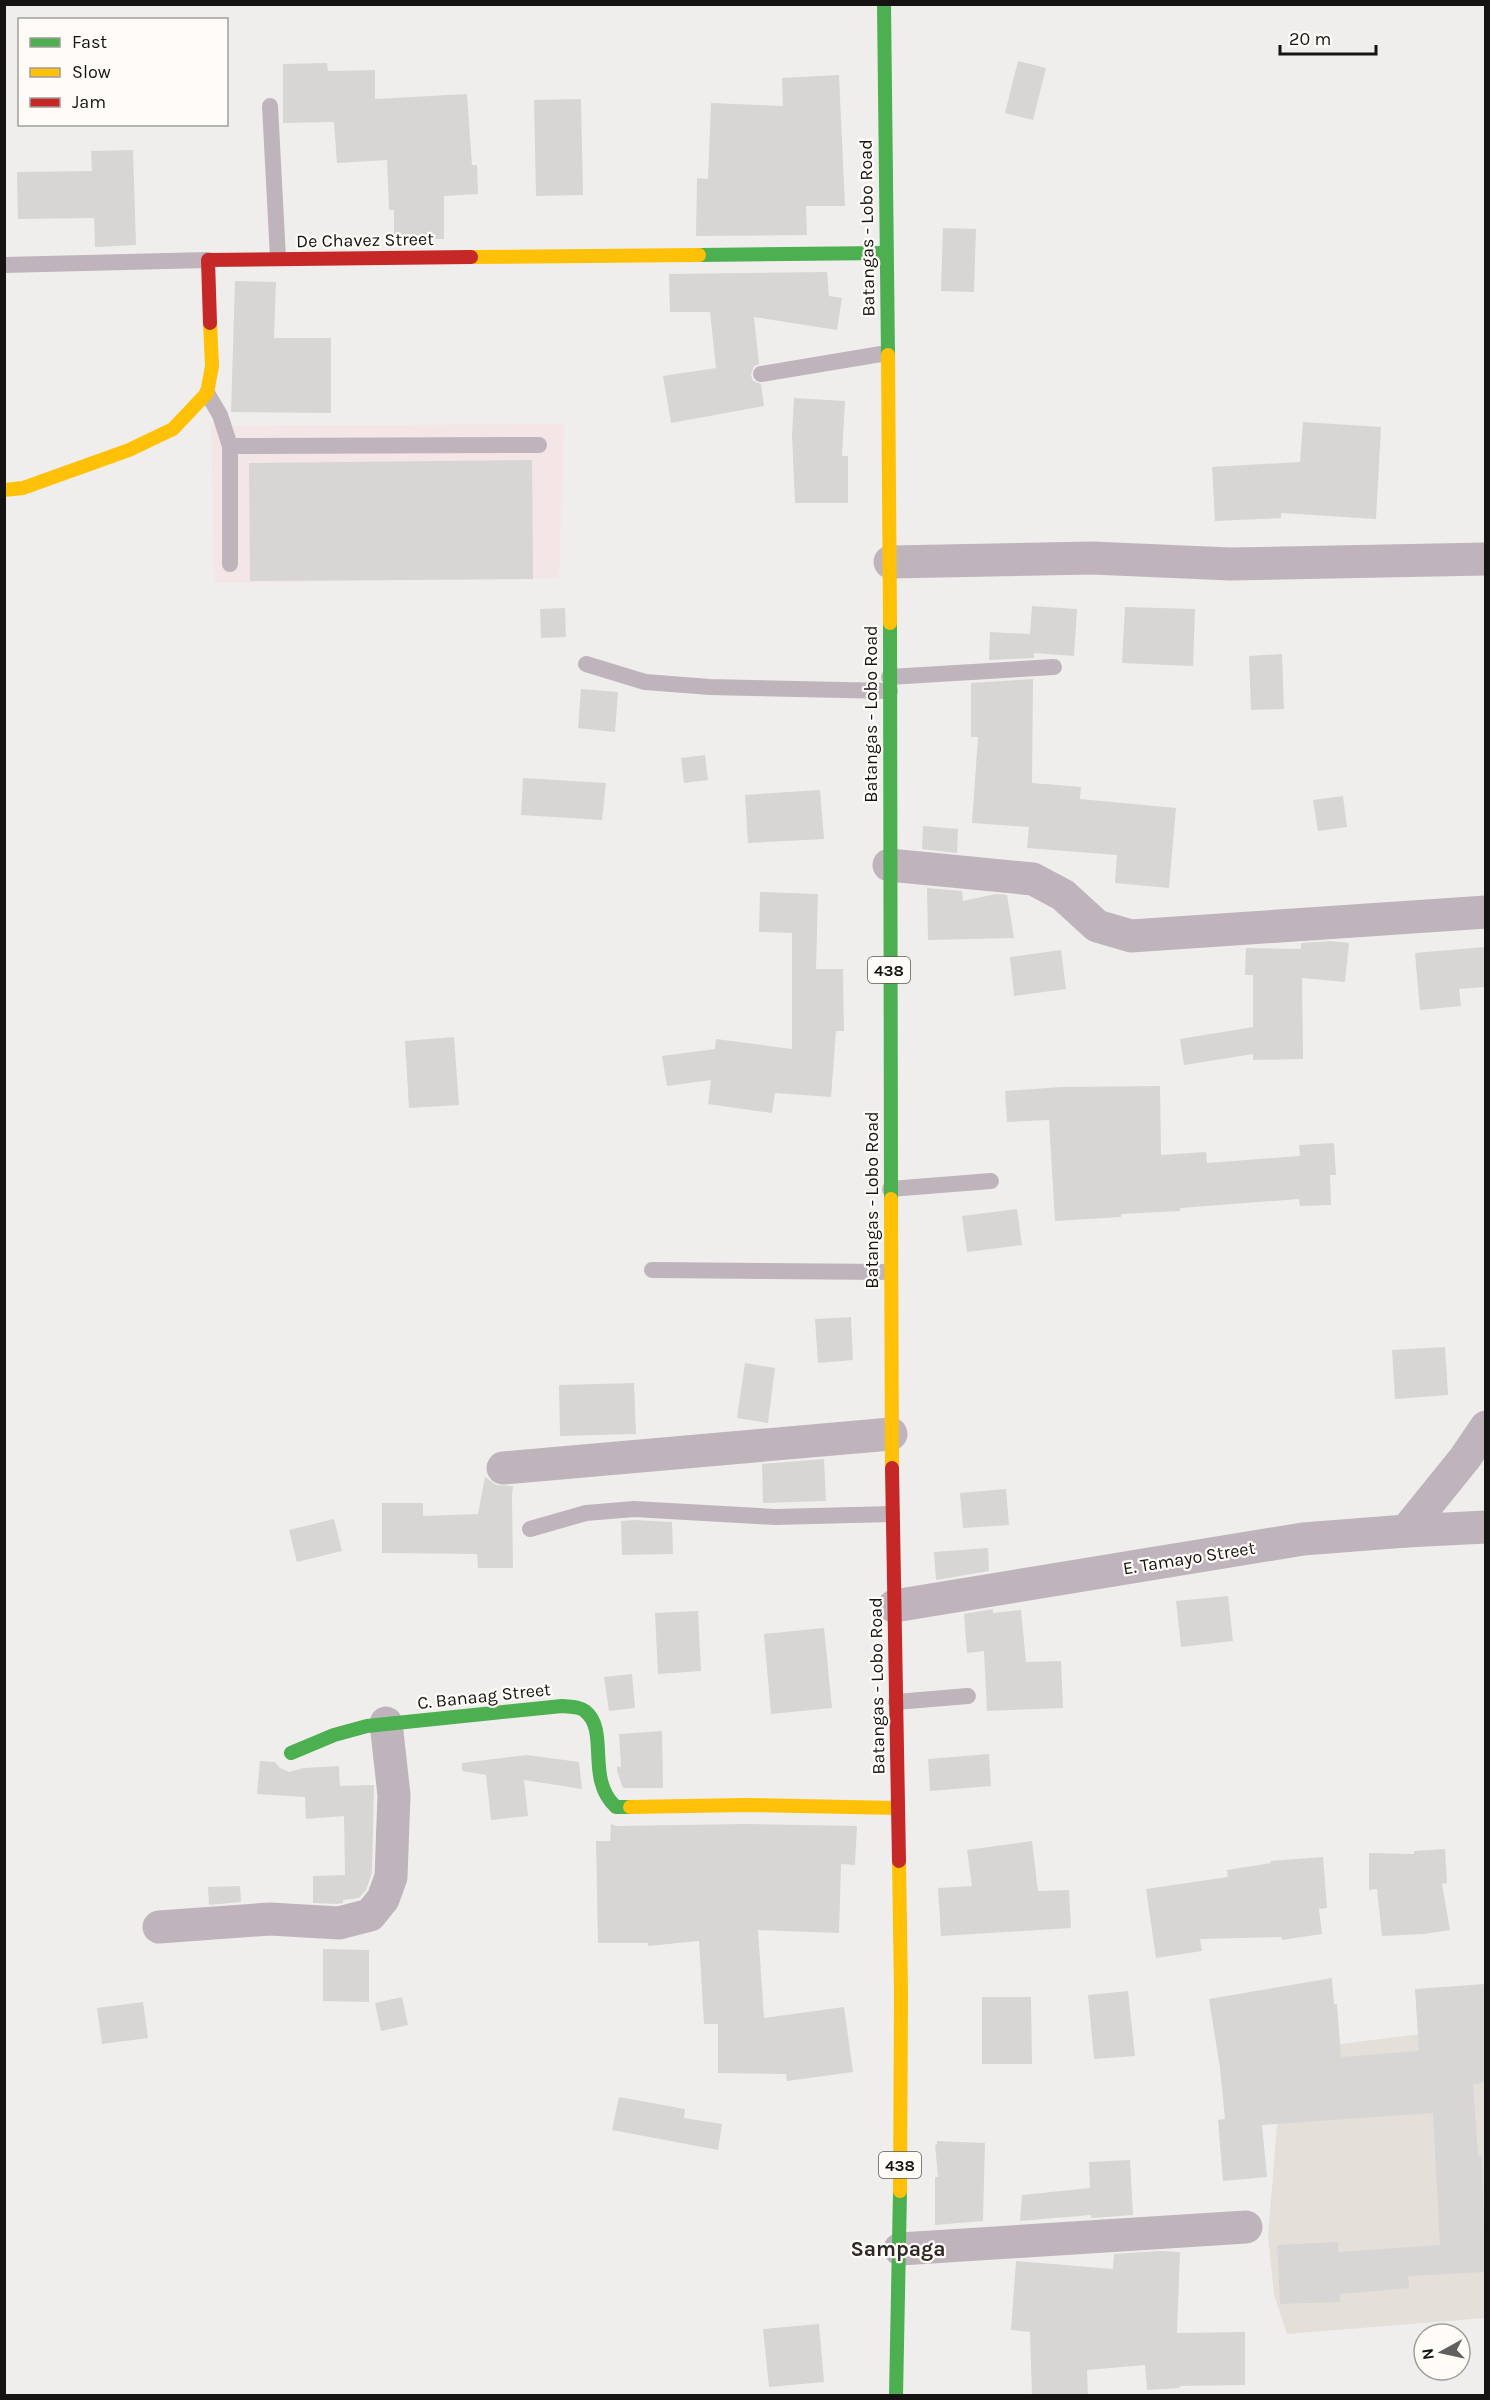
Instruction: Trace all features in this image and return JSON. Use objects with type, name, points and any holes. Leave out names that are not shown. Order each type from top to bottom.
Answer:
[{"type":"main road","name":"Batangas - Lobo Road","points":[[884,4],[890,562],[891,1434],[901,1992],[900,2249],[896,2396]]},
{"type":"main road","name":"De Chavez Street","points":[[208,260],[885,253]]},
{"type":"main road","points":[[4,490],[23,488],[137,446],[173,429],[207,393],[212,366],[208,260]]},
{"type":"main road","name":"C. Banaag Street","points":[[291,1753],[334,1735],[386,1723],[562,1706],[584,1710],[594,1721],[601,1789],[606,1802],[616,1807],[745,1805],[898,1808]]},
{"type":"street","points":[[890,562],[1092,558],[1230,564],[1485,559]]},
{"type":"street","points":[[889,865],[1033,879],[1063,895],[1097,926],[1131,936],[1485,912]]},
{"type":"street","points":[[1407,1531],[1464,1458],[1485,1426]]},
{"type":"street","points":[[503,1468],[891,1434]]},
{"type":"street","name":"E. Tamayo Street","points":[[894,1606],[1302,1539],[1485,1527]]},
{"type":"street","points":[[159,1927],[270,1919],[339,1923],[370,1916],[383,1899],[391,1877],[394,1795],[386,1723]]},
{"type":"street","points":[[900,2249],[1246,2227]]},
{"type":"lane","points":[[270,106],[278,258]]},
{"type":"lane","points":[[4,265],[208,260]]},
{"type":"lane","points":[[761,374],[887,353]]},
{"type":"lane","points":[[207,393],[220,415],[230,446],[230,564]]},
{"type":"lane","points":[[230,446],[539,445]]},
{"type":"lane","points":[[586,664],[645,682],[710,687],[890,684],[1054,667]]},
{"type":"lane","points":[[890,1189],[991,1181]]},
{"type":"lane","points":[[652,1270],[890,1272]]},
{"type":"lane","points":[[530,1529],[586,1513],[634,1509],[775,1516],[892,1514]]},
{"type":"lane","points":[[896,1702],[968,1696]]},
{"type":"shaded area","points":[[564,424],[559,578],[215,583],[211,426]]},
{"type":"shaded area","points":[[1485,2028],[1485,2318],[1412,2322],[1412,2324],[1287,2334],[1274,2295],[1268,2236],[1283,2051]]},
{"type":"building","points":[[1018,61],[1046,68],[1033,120],[1005,113]]},
{"type":"building","points":[[327,63],[328,71],[375,70],[375,99],[467,94],[472,165],[477,165],[478,194],[444,196],[444,239],[394,239],[394,210],[389,210],[387,160],[337,163],[334,122],[283,123],[283,64]]},
{"type":"building","points":[[839,75],[845,206],[806,206],[807,235],[696,236],[697,178],[708,179],[711,103],[783,106],[782,78]]},
{"type":"building","points":[[581,99],[583,195],[536,196],[534,100]]},
{"type":"building","points":[[133,150],[136,245],[95,247],[94,218],[18,219],[17,172],[92,171],[91,151]]},
{"type":"building","points":[[943,228],[976,229],[974,292],[941,291]]},
{"type":"building","points":[[827,272],[829,296],[842,298],[837,330],[754,317],[759,364],[754,366],[751,375],[753,381],[761,384],[764,406],[671,423],[663,376],[716,368],[710,312],[670,312],[669,274]]},
{"type":"building","points":[[235,281],[276,282],[274,338],[331,338],[331,413],[231,412]]},
{"type":"building","points":[[794,398],[845,401],[842,456],[848,456],[848,503],[795,503],[792,435]]},
{"type":"building","points":[[1303,422],[1381,427],[1376,519],[1281,513],[1281,518],[1215,521],[1212,467],[1300,462]]},
{"type":"building","points":[[532,460],[533,579],[250,581],[249,463]]},
{"type":"building","points":[[1032,606],[1077,609],[1074,656],[1034,653],[1034,658],[989,660],[990,632],[1030,634]]},
{"type":"building","points":[[1125,607],[1195,609],[1193,666],[1122,663]]},
{"type":"building","points":[[565,608],[566,637],[541,638],[540,609]]},
{"type":"building","points":[[1282,654],[1284,709],[1251,710],[1249,656]]},
{"type":"building","points":[[1033,679],[1032,783],[1081,787],[1080,799],[1176,808],[1169,888],[1115,883],[1117,855],[1027,848],[1029,827],[972,823],[978,737],[971,737],[971,683]]},
{"type":"building","points":[[581,689],[618,692],[615,732],[578,728]]},
{"type":"building","points":[[705,755],[708,780],[684,783],[681,758]]},
{"type":"building","points":[[523,778],[606,783],[602,820],[521,815]]},
{"type":"building","points":[[820,790],[824,839],[748,843],[745,795]]},
{"type":"building","points":[[1343,796],[1347,827],[1318,831],[1313,800]]},
{"type":"building","points":[[923,826],[958,829],[957,853],[922,849]]},
{"type":"building","points":[[927,888],[962,891],[963,901],[996,894],[1007,895],[1014,938],[928,940]]},
{"type":"building","points":[[760,892],[818,894],[816,969],[843,969],[844,1031],[836,1031],[831,1097],[775,1093],[772,1113],[708,1104],[711,1080],[667,1086],[662,1056],[715,1049],[716,1039],[792,1049],[792,933],[759,932]]},
{"type":"building","points":[[1331,941],[1349,943],[1345,982],[1302,978],[1303,1059],[1253,1060],[1253,1054],[1184,1065],[1180,1039],[1253,1027],[1253,975],[1245,975],[1246,948],[1301,949],[1301,943]]},
{"type":"building","points":[[1485,947],[1485,987],[1459,989],[1461,1006],[1420,1010],[1415,953]]},
{"type":"building","points":[[1061,950],[1066,989],[1014,996],[1010,957]]},
{"type":"building","points":[[454,1037],[459,1105],[409,1108],[405,1041]]},
{"type":"building","points":[[1160,1086],[1161,1155],[1206,1152],[1207,1163],[1300,1156],[1299,1145],[1334,1143],[1336,1175],[1330,1175],[1331,1205],[1300,1206],[1299,1199],[1180,1208],[1180,1211],[1121,1214],[1121,1217],[1055,1221],[1049,1120],[1007,1122],[1005,1091],[1061,1087]]},
{"type":"building","points":[[1017,1209],[1022,1245],[967,1252],[962,1216]]},
{"type":"building","points":[[851,1317],[853,1360],[818,1363],[815,1319]]},
{"type":"building","points":[[1445,1347],[1448,1395],[1395,1399],[1392,1350]]},
{"type":"building","points":[[745,1363],[775,1368],[768,1423],[737,1418]]},
{"type":"building","points":[[634,1383],[636,1434],[560,1436],[559,1385]]},
{"type":"building","points":[[824,1459],[826,1501],[763,1503],[762,1464]]},
{"type":"building","points":[[485,1477],[496,1485],[513,1486],[513,1568],[478,1568],[477,1554],[382,1553],[382,1503],[423,1503],[423,1516],[478,1514]]},
{"type":"building","points":[[1006,1489],[1009,1525],[963,1528],[960,1493]]},
{"type":"building","points":[[334,1519],[342,1551],[297,1562],[289,1530]]},
{"type":"building","points":[[621,1521],[672,1522],[673,1554],[622,1555]]},
{"type":"building","points":[[988,1548],[989,1571],[936,1580],[934,1552]]},
{"type":"building","points":[[1228,1596],[1233,1641],[1181,1647],[1176,1601]]},
{"type":"building","points":[[993,1609],[993,1613],[1021,1610],[1026,1662],[1061,1661],[1063,1708],[987,1711],[984,1651],[967,1653],[964,1614]]},
{"type":"building","points":[[698,1611],[701,1671],[658,1674],[655,1613]]},
{"type":"building","points":[[824,1628],[832,1708],[771,1714],[764,1634]]},
{"type":"building","points":[[632,1674],[635,1708],[609,1711],[604,1677]]},
{"type":"building","points":[[662,1731],[663,1788],[623,1788],[617,1771],[617,1766],[621,1767],[619,1734]]},
{"type":"building","points":[[989,1754],[991,1786],[930,1791],[928,1759]]},
{"type":"building","points":[[527,1755],[579,1762],[582,1789],[524,1780],[528,1816],[491,1820],[486,1775],[462,1771],[462,1763]]},
{"type":"building","points":[[260,1761],[275,1762],[280,1768],[289,1772],[304,1768],[339,1766],[340,1786],[374,1785],[372,1873],[366,1890],[359,1898],[343,1900],[343,1903],[337,1904],[313,1903],[313,1876],[345,1875],[344,1816],[306,1819],[305,1797],[257,1794]]},
{"type":"building","points":[[611,1824],[616,1826],[745,1824],[857,1826],[855,1865],[841,1864],[839,1933],[758,1930],[764,2018],[844,2007],[853,2072],[787,2081],[786,2074],[718,2073],[718,2024],[704,2024],[699,1941],[648,1946],[648,1943],[598,1943],[596,1841],[610,1841]]},
{"type":"building","points":[[1032,1841],[1038,1891],[1069,1890],[1071,1928],[941,1936],[938,1888],[972,1886],[967,1850]]},
{"type":"building","points":[[1445,1849],[1447,1883],[1442,1884],[1450,1930],[1382,1936],[1377,1889],[1369,1890],[1369,1853],[1414,1854],[1414,1851]]},
{"type":"building","points":[[1323,1857],[1327,1908],[1319,1909],[1322,1934],[1282,1940],[1281,1937],[1200,1939],[1202,1951],[1156,1958],[1146,1889],[1228,1877],[1227,1870],[1271,1863],[1270,1861]]},
{"type":"building","points":[[240,1886],[241,1902],[209,1905],[208,1887]]},
{"type":"building","points":[[323,1949],[369,1950],[369,2002],[323,2001]]},
{"type":"building","points":[[1332,1978],[1334,2004],[1337,2004],[1341,2057],[1419,2051],[1415,1989],[1485,1984],[1485,2083],[1473,2084],[1478,2156],[1482,2156],[1485,2272],[1408,2276],[1409,2288],[1340,2294],[1340,2302],[1280,2304],[1277,2245],[1338,2242],[1338,2252],[1440,2245],[1433,2113],[1262,2125],[1267,2177],[1223,2181],[1218,2120],[1225,2119],[1209,1999]]},
{"type":"building","points":[[1128,1991],[1135,2056],[1094,2059],[1088,1995]]},
{"type":"building","points":[[402,1997],[408,2025],[381,2031],[375,2003]]},
{"type":"building","points":[[982,1997],[1031,1997],[1032,2064],[982,2064]]},
{"type":"building","points":[[143,2002],[148,2038],[102,2044],[97,2008]]},
{"type":"building","points":[[619,2097],[685,2109],[684,2118],[722,2124],[718,2150],[612,2130]]},
{"type":"building","points":[[937,2141],[985,2143],[983,2221],[935,2225],[935,2177],[938,2177],[935,2145]]},
{"type":"building","points":[[1130,2160],[1133,2215],[1091,2218],[1091,2215],[1020,2221],[1022,2195],[1090,2188],[1089,2162]]},
{"type":"building","points":[[1180,2252],[1177,2333],[1245,2332],[1245,2385],[1180,2386],[1180,2388],[1147,2390],[1145,2365],[1087,2370],[1088,2396],[1032,2396],[1030,2332],[1011,2330],[1016,2261],[1113,2269],[1114,2254]]},
{"type":"building","points":[[819,2324],[824,2382],[769,2387],[763,2329]]},
{"type":"traffic: fast","points":[[884,4],[888,355]]},
{"type":"traffic: fast","points":[[699,255],[885,253]]},
{"type":"traffic: fast","points":[[890,623],[891,1199]]},
{"type":"traffic: fast","points":[[291,1753],[334,1735],[367,1726],[562,1706],[577,1707],[585,1711],[596,1730],[599,1770],[607,1796],[616,1807],[630,1807]]},
{"type":"traffic: fast","points":[[896,2396],[900,2191]]},
{"type":"traffic: slow","points":[[471,257],[699,255]]},
{"type":"traffic: slow","points":[[4,490],[23,488],[129,450],[173,429],[207,393],[212,366],[210,323]]},
{"type":"traffic: slow","points":[[888,355],[890,623]]},
{"type":"traffic: slow","points":[[891,1199],[892,1468]]},
{"type":"traffic: slow","points":[[630,1807],[745,1805],[898,1808]]},
{"type":"traffic: slow","points":[[899,1861],[900,2191]]},
{"type":"traffic: jam","points":[[210,323],[208,260],[471,257]]},
{"type":"traffic: jam","points":[[892,1468],[899,1861]]},
{"type":"district","name":"Sampaga","points":[[898,2249]]}]
